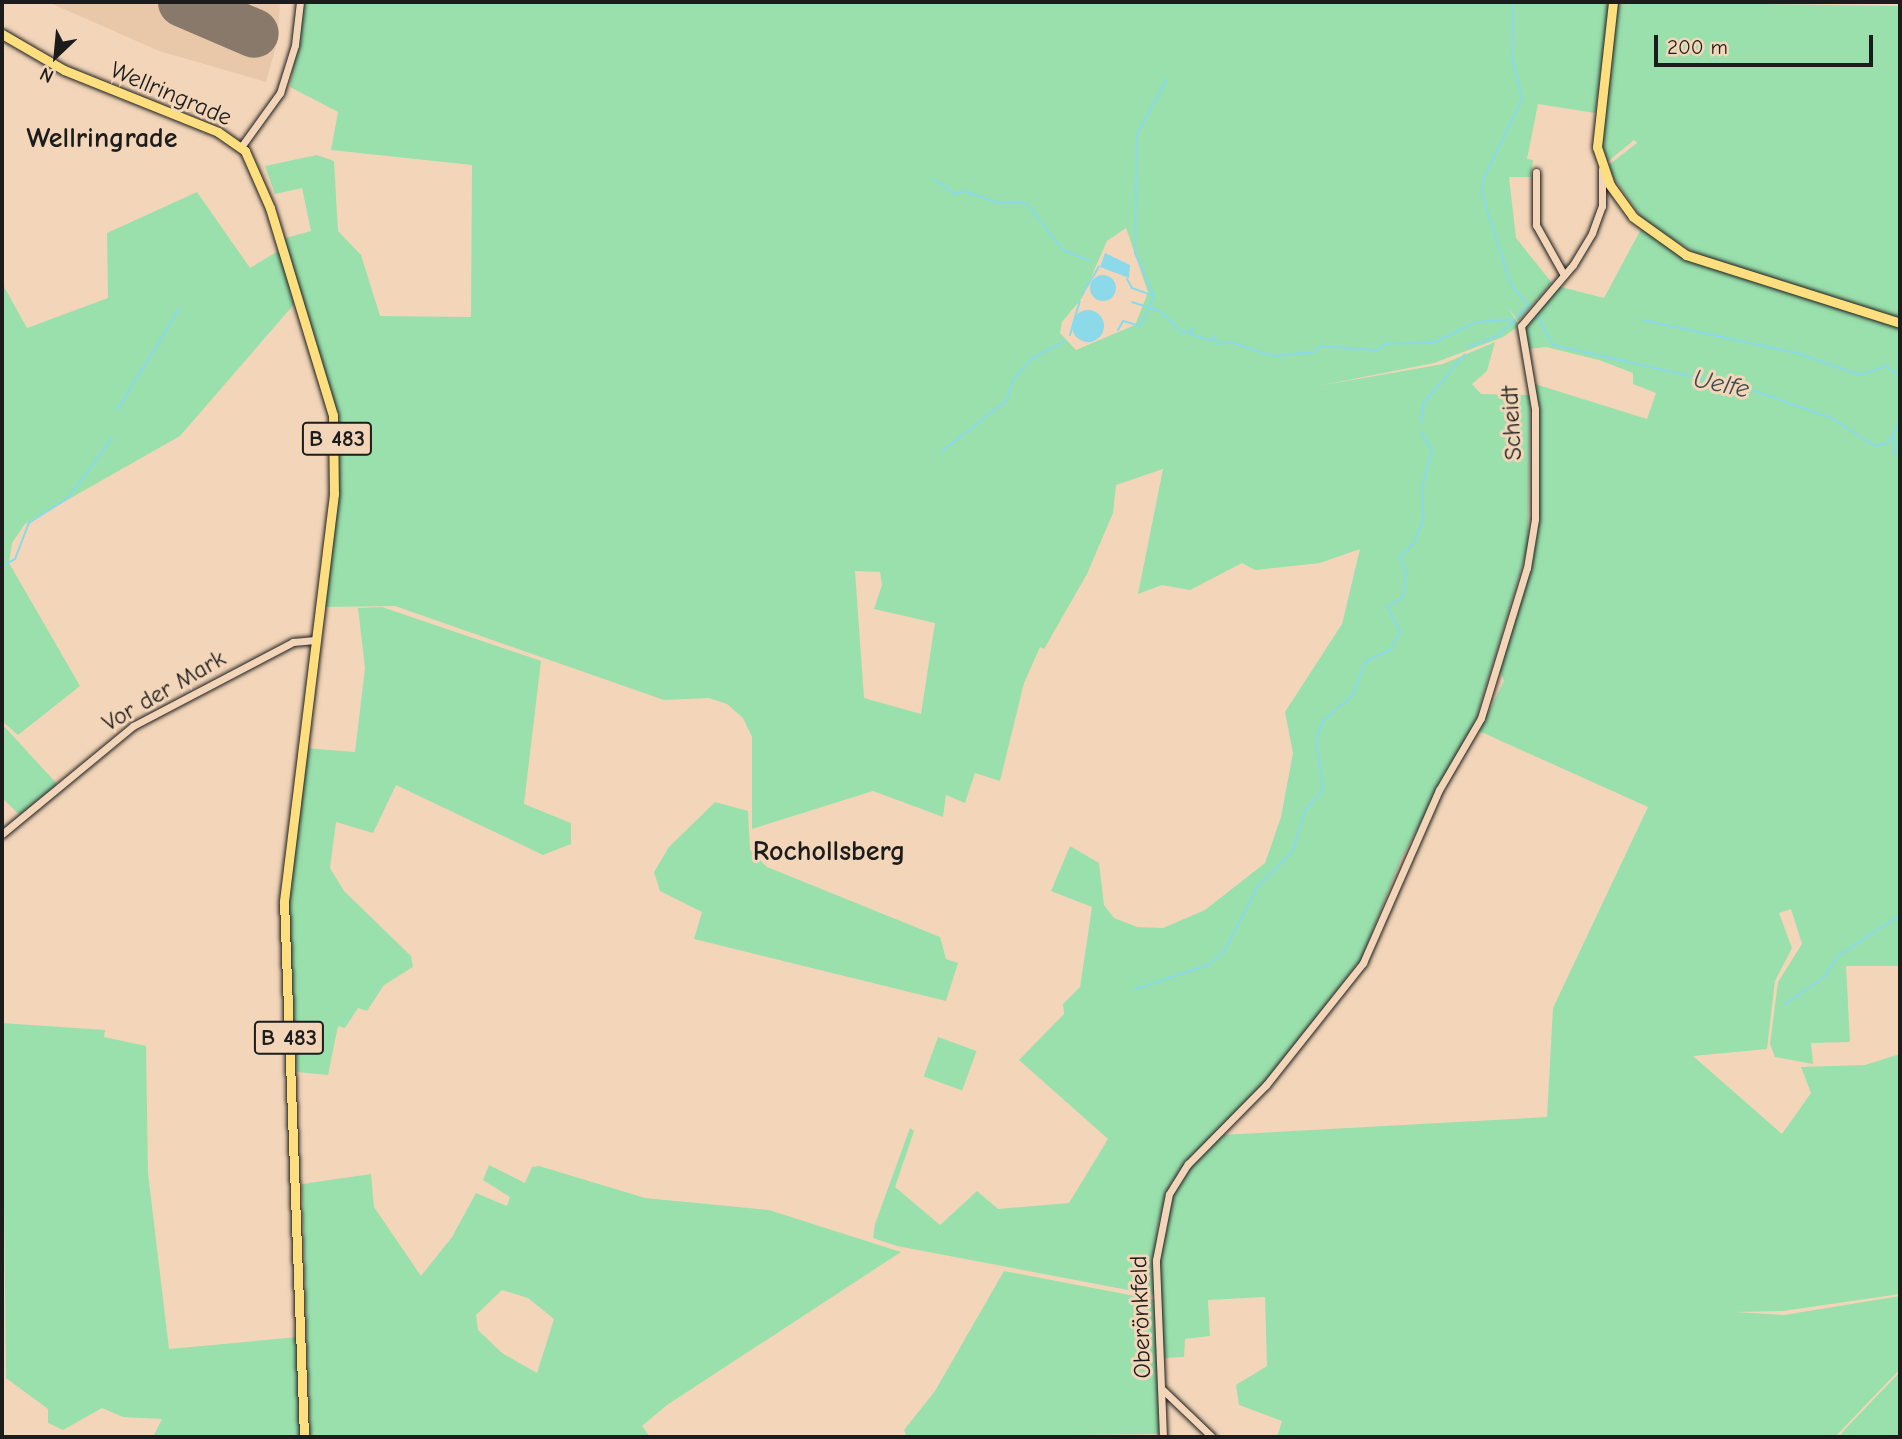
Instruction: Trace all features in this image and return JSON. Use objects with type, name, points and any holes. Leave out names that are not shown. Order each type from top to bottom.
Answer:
[{"type":"main road","points":[[1613,2],[1597,125],[1602,169],[1633,217],[1674,249],[1900,323]]},
{"type":"main road","name":"Wellringrade","points":[[2,34],[64,70],[218,132],[241,147],[256,166],[337,439],[315,640]]},
{"type":"main road","name":"B 483","points":[[304,1437],[284,901],[315,640]]},
{"type":"street","points":[[241,147],[280,93],[295,45],[300,2]]},
{"type":"street","points":[[1536,172],[1536,225],[1564,275],[1598,220],[1602,169]]},
{"type":"street","name":"Scheidt","points":[[1157,1242],[1180,1174],[1266,1085],[1363,963],[1438,790],[1481,718],[1527,568],[1535,519],[1535,409],[1521,326],[1564,275]]},
{"type":"street","name":"Vor der Mark","points":[[2,834],[125,731],[298,640],[315,640]]},
{"type":"street","name":"Oberönkfeld","points":[[1157,1242],[1163,1437]]},
{"type":"street","name":"Oberönkfeld","points":[[1163,1390],[1212,1437]]},
{"type":"shaded area","points":[[48,2],[280,2],[278,39],[266,82],[159,51]]},
{"type":"green space","points":[[304,2],[1611,2],[1595,113],[1538,104],[1527,159],[1533,160],[1531,177],[1509,177],[1516,238],[1552,283],[1518,321],[1509,309],[1519,326],[1503,337],[1434,363],[1318,386],[1443,364],[1495,342],[1487,371],[1472,384],[1481,394],[1530,395],[1528,547],[1475,722],[1401,859],[1362,958],[1268,1079],[1170,1184],[1158,1224],[1154,1295],[897,1246],[873,1238],[875,1224],[910,1128],[914,1131],[895,1187],[940,1225],[977,1191],[998,1209],[1069,1203],[1108,1139],[1019,1060],[1064,1014],[1063,1004],[1080,987],[1092,907],[1051,891],[1070,846],[1099,863],[1104,905],[1114,918],[1137,927],[1163,928],[1205,910],[1265,863],[1281,817],[1293,753],[1285,712],[1342,624],[1360,549],[1320,563],[1255,570],[1242,563],[1190,590],[1162,585],[1138,594],[1163,469],[1116,485],[1113,513],[1087,574],[1044,649],[1040,647],[1024,683],[1000,781],[975,773],[965,803],[946,795],[943,817],[873,791],[752,829],[752,737],[743,718],[727,704],[709,698],[664,700],[395,606],[324,607],[338,439],[282,239],[311,231],[302,188],[275,194],[265,166],[317,155],[334,161],[338,231],[361,255],[380,316],[471,317],[472,165],[331,150],[338,112],[290,87]],"holes":[[[1126,228],[1148,292],[1135,325],[1076,350],[1060,333],[1062,322],[1082,298],[1107,241]],[[855,571],[880,572],[882,585],[874,609],[935,623],[921,714],[864,698]]]},
{"type":"green space","points":[[1617,2],[1900,6],[1900,321],[1701,256],[1646,224],[1606,167],[1637,143],[1634,140],[1606,163],[1601,151]]},
{"type":"green space","points":[[197,192],[250,268],[280,250],[296,302],[180,436],[25,524],[12,543],[9,563],[80,686],[18,735],[2,721],[2,283],[27,328],[108,298],[107,233]]},
{"type":"green space","points":[[1641,229],[1694,261],[1900,326],[1900,966],[1846,966],[1850,1042],[1811,1043],[1813,1064],[1775,1057],[1770,1044],[1778,982],[1802,944],[1791,909],[1779,913],[1792,948],[1775,981],[1767,1049],[1693,1056],[1782,1134],[1811,1093],[1801,1067],[1865,1065],[1900,1054],[1900,1294],[1783,1311],[1735,1312],[1784,1315],[1900,1296],[1900,1369],[1835,1437],[1277,1437],[1282,1421],[1239,1405],[1236,1385],[1267,1366],[1265,1297],[1208,1300],[1210,1336],[1185,1339],[1184,1357],[1164,1358],[1159,1260],[1170,1196],[1188,1164],[1221,1135],[1547,1117],[1553,1008],[1648,807],[1479,731],[1504,681],[1499,669],[1537,540],[1535,384],[1647,419],[1656,393],[1633,384],[1633,373],[1599,360],[1546,347],[1528,349],[1524,328],[1557,286],[1604,298]]},
{"type":"green space","points":[[382,607],[541,661],[524,804],[571,823],[571,844],[543,855],[396,785],[373,833],[336,822],[330,868],[344,891],[411,956],[413,967],[384,985],[367,1011],[358,1008],[345,1028],[338,1026],[328,1075],[297,1072],[288,902],[305,748],[355,752],[365,668],[358,608]]},
{"type":"green space","points":[[2,724],[58,785],[20,815],[2,798]]},
{"type":"green space","points":[[715,802],[748,811],[750,850],[767,867],[940,937],[946,959],[958,963],[946,1001],[694,939],[702,912],[660,891],[654,872],[669,847]]},
{"type":"green space","points":[[2,1023],[105,1030],[104,1037],[146,1046],[148,1173],[169,1349],[298,1337],[302,1437],[153,1437],[162,1419],[123,1417],[102,1408],[63,1430],[48,1423],[48,1409],[6,1378]]},
{"type":"green space","points":[[938,1037],[977,1051],[962,1090],[924,1076]]},
{"type":"green space","points":[[489,1165],[525,1183],[532,1167],[539,1166],[645,1198],[769,1210],[901,1252],[667,1405],[642,1426],[650,1437],[310,1437],[302,1184],[371,1174],[374,1207],[421,1276],[452,1237],[476,1193],[507,1206],[510,1197],[483,1180]],"holes":[[[502,1290],[528,1298],[554,1319],[537,1373],[502,1353],[478,1330],[476,1315]]]},
{"type":"green space","points":[[1004,1271],[1156,1300],[1161,1434],[907,1437],[904,1430],[935,1391]]},
{"type":"green space","points":[[1900,1372],[1900,1437],[1839,1437],[1846,1428]]},
{"type":"water","points":[[1105,253],[1130,265],[1129,278],[1100,267]]},
{"type":"water","points":[[1103,275],[1112,279],[1116,288],[1112,297],[1103,301],[1094,297],[1090,288],[1094,279]]},
{"type":"water","points":[[1088,310],[1099,315],[1104,326],[1099,337],[1088,342],[1077,337],[1072,326],[1077,315]]},
{"type":"waterway","name":"Uelfe","points":[[1513,2],[1512,58],[1522,99],[1483,180],[1482,194],[1511,285],[1529,306]]},
{"type":"waterway","points":[[1154,296],[1135,253],[1137,134],[1167,79]]},
{"type":"waterway","points":[[934,179],[955,194],[964,191],[998,203],[1026,203],[1063,250],[1090,261]]},
{"type":"waterway","points":[[1083,293],[1099,266]]},
{"type":"waterway","points":[[1127,279],[1132,288],[1154,296],[1149,308]]},
{"type":"waterway","points":[[1070,335],[1080,301]]},
{"type":"waterway","points":[[1132,302],[1160,311],[1183,333],[1192,329],[1190,334],[1211,341],[1214,337],[1217,344],[1231,342],[1272,356],[1315,352],[1319,346],[1378,350],[1384,344],[1435,342],[1476,322],[1515,319]]},
{"type":"waterway","points":[[1518,316],[1527,307]]},
{"type":"waterway","points":[[117,410],[180,308]]},
{"type":"waterway","points":[[1118,330],[1123,321],[1140,326],[1148,310]]},
{"type":"waterway","name":"Uelfe","points":[[1537,314],[1551,343],[1558,346],[1752,390],[1831,418],[1875,446],[1889,442],[1900,421]]},
{"type":"waterway","points":[[1468,347],[1497,336],[1515,320]]},
{"type":"waterway","points":[[1643,320],[1801,354],[1860,375],[1886,366],[1900,376]]},
{"type":"waterway","points":[[941,452],[1007,400],[1013,380],[1031,359],[1065,341]]},
{"type":"waterway","points":[[1421,424],[1423,404],[1465,354]]},
{"type":"waterway","points":[[1135,989],[1208,965],[1225,950],[1258,886],[1293,851],[1305,810],[1323,790],[1316,740],[1323,721],[1352,696],[1366,661],[1390,650],[1400,631],[1387,607],[1403,597],[1406,572],[1400,557],[1414,543],[1423,520],[1422,487],[1432,450],[1421,432]]},
{"type":"waterway","points":[[1894,437],[1894,452],[1900,454]]},
{"type":"waterway","points":[[2,566],[15,559],[29,523],[68,498],[112,438]]},
{"type":"waterway","points":[[1785,1004],[1824,977],[1838,956],[1900,915]]},
{"type":"runway","points":[[182,2],[254,33]]},
{"type":"district","name":"Wellringrade","points":[[102,138]]},
{"type":"district","name":"Rochollsberg","points":[[829,851]]}]
